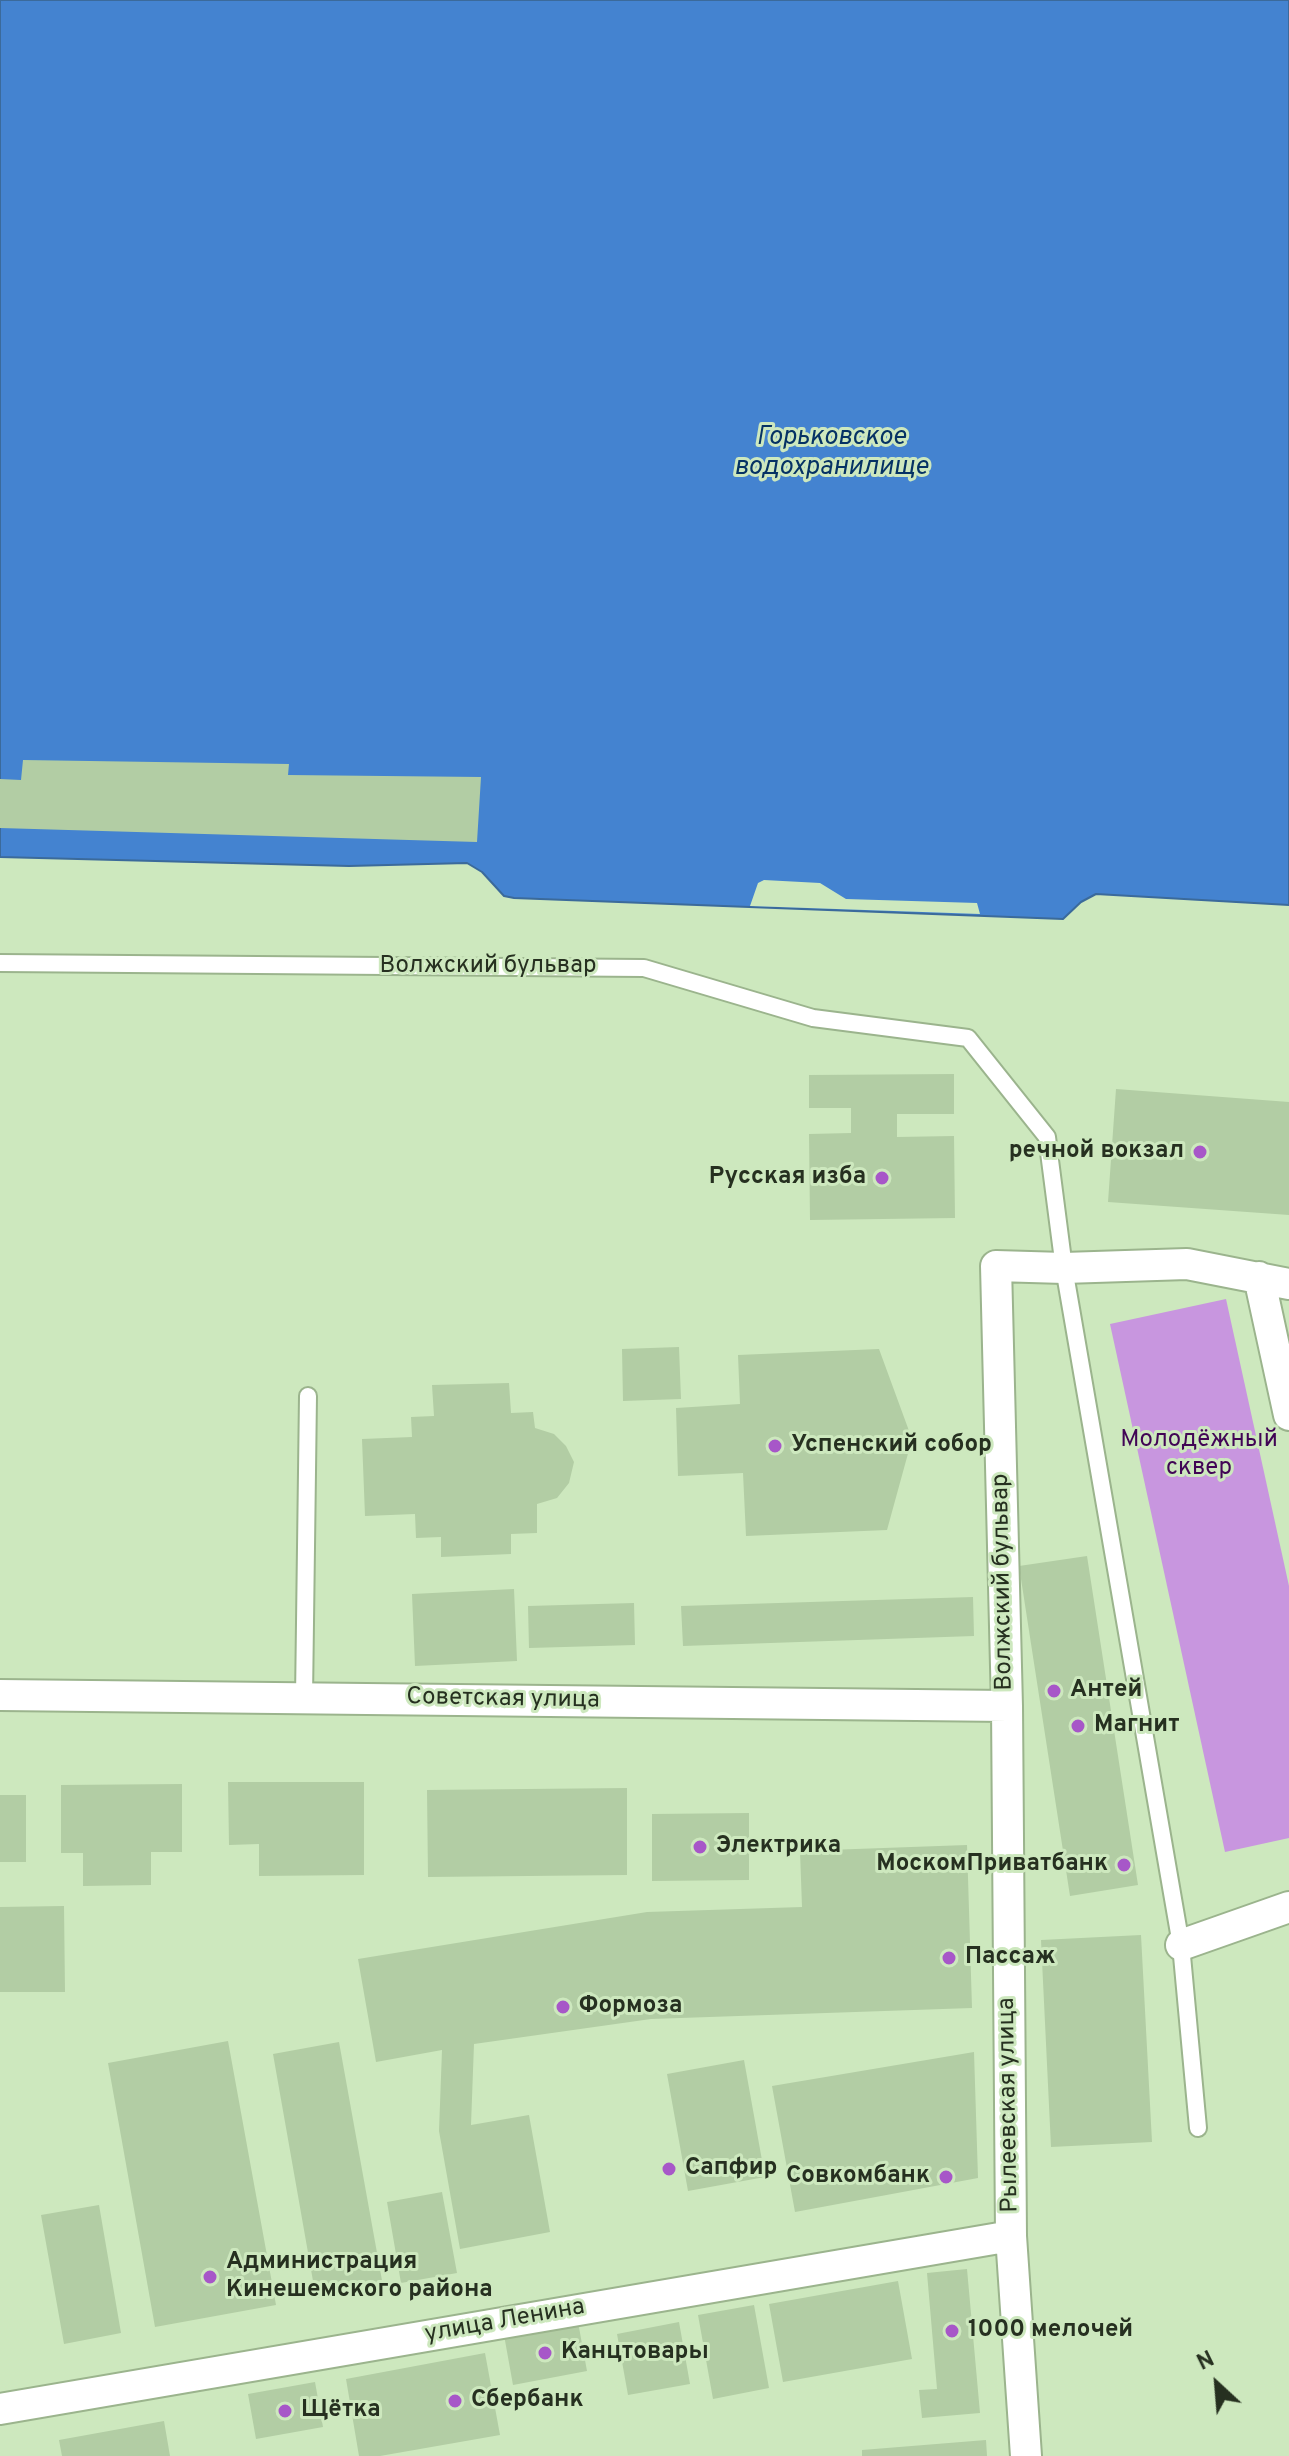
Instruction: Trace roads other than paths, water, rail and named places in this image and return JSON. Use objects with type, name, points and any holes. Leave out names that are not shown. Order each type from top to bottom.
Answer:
[{"type":"street","points":[[1064,1268],[1187,1264],[1289,1284]]},
{"type":"street","name":"Волжский бульвар","points":[[1007,1706],[996,1266],[1064,1268]]},
{"type":"street","points":[[1259,1277],[1289,1415]]},
{"type":"street","name":"Советская улица","points":[[0,1695],[1007,1706]]},
{"type":"street","name":"Рылеевская улица","points":[[1007,1706],[1011,2236],[1026,2456]]},
{"type":"street","points":[[1181,1945],[1289,1907]]},
{"type":"street","name":"улица Ленина","points":[[0,2409],[1011,2236]]},
{"type":"lane","name":"Волжский бульвар","points":[[0,963],[644,968],[813,1018],[968,1038],[1047,1137],[1064,1268]]},
{"type":"lane","points":[[1064,1268],[1181,1945],[1198,2128]]},
{"type":"lane","points":[[304,1698],[308,1396]]},
{"type":"water","name":"Горьковское водохранилище","points":[[0,0],[1289,0],[1289,905],[1096,894],[1081,902],[1063,919],[514,898],[504,896],[482,872],[467,863],[349,866],[0,857]]},
{"type":"place","name":"речной вокзал","points":[[1200,1152]]},
{"type":"place","name":"Русская изба","points":[[882,1178]]},
{"type":"place","name":"Успенский собор","points":[[775,1446]]},
{"type":"place","name":"Антей","points":[[1054,1691]]},
{"type":"place","name":"Магнит","points":[[1078,1726]]},
{"type":"place","name":"Электрика","points":[[700,1847]]},
{"type":"place","name":"МоскомПриватбанк","points":[[1124,1865]]},
{"type":"place","name":"Пассаж","points":[[949,1958]]},
{"type":"place","name":"Формоза","points":[[563,2007]]},
{"type":"place","name":"Сапфир","points":[[669,2169]]},
{"type":"place","name":"Совкомбанк","points":[[946,2177]]},
{"type":"place","name":"Администрация Кинешемского района","points":[[210,2277]]},
{"type":"place","name":"1000 мелочей","points":[[952,2331]]},
{"type":"place","name":"Канцтовары","points":[[545,2353]]},
{"type":"place","name":"Сбербанк","points":[[455,2401]]},
{"type":"place","name":"Щётка","points":[[285,2411]]},
{"type":"park label","name":"Молодёжный сквер","points":[[1199,1455]]}]
